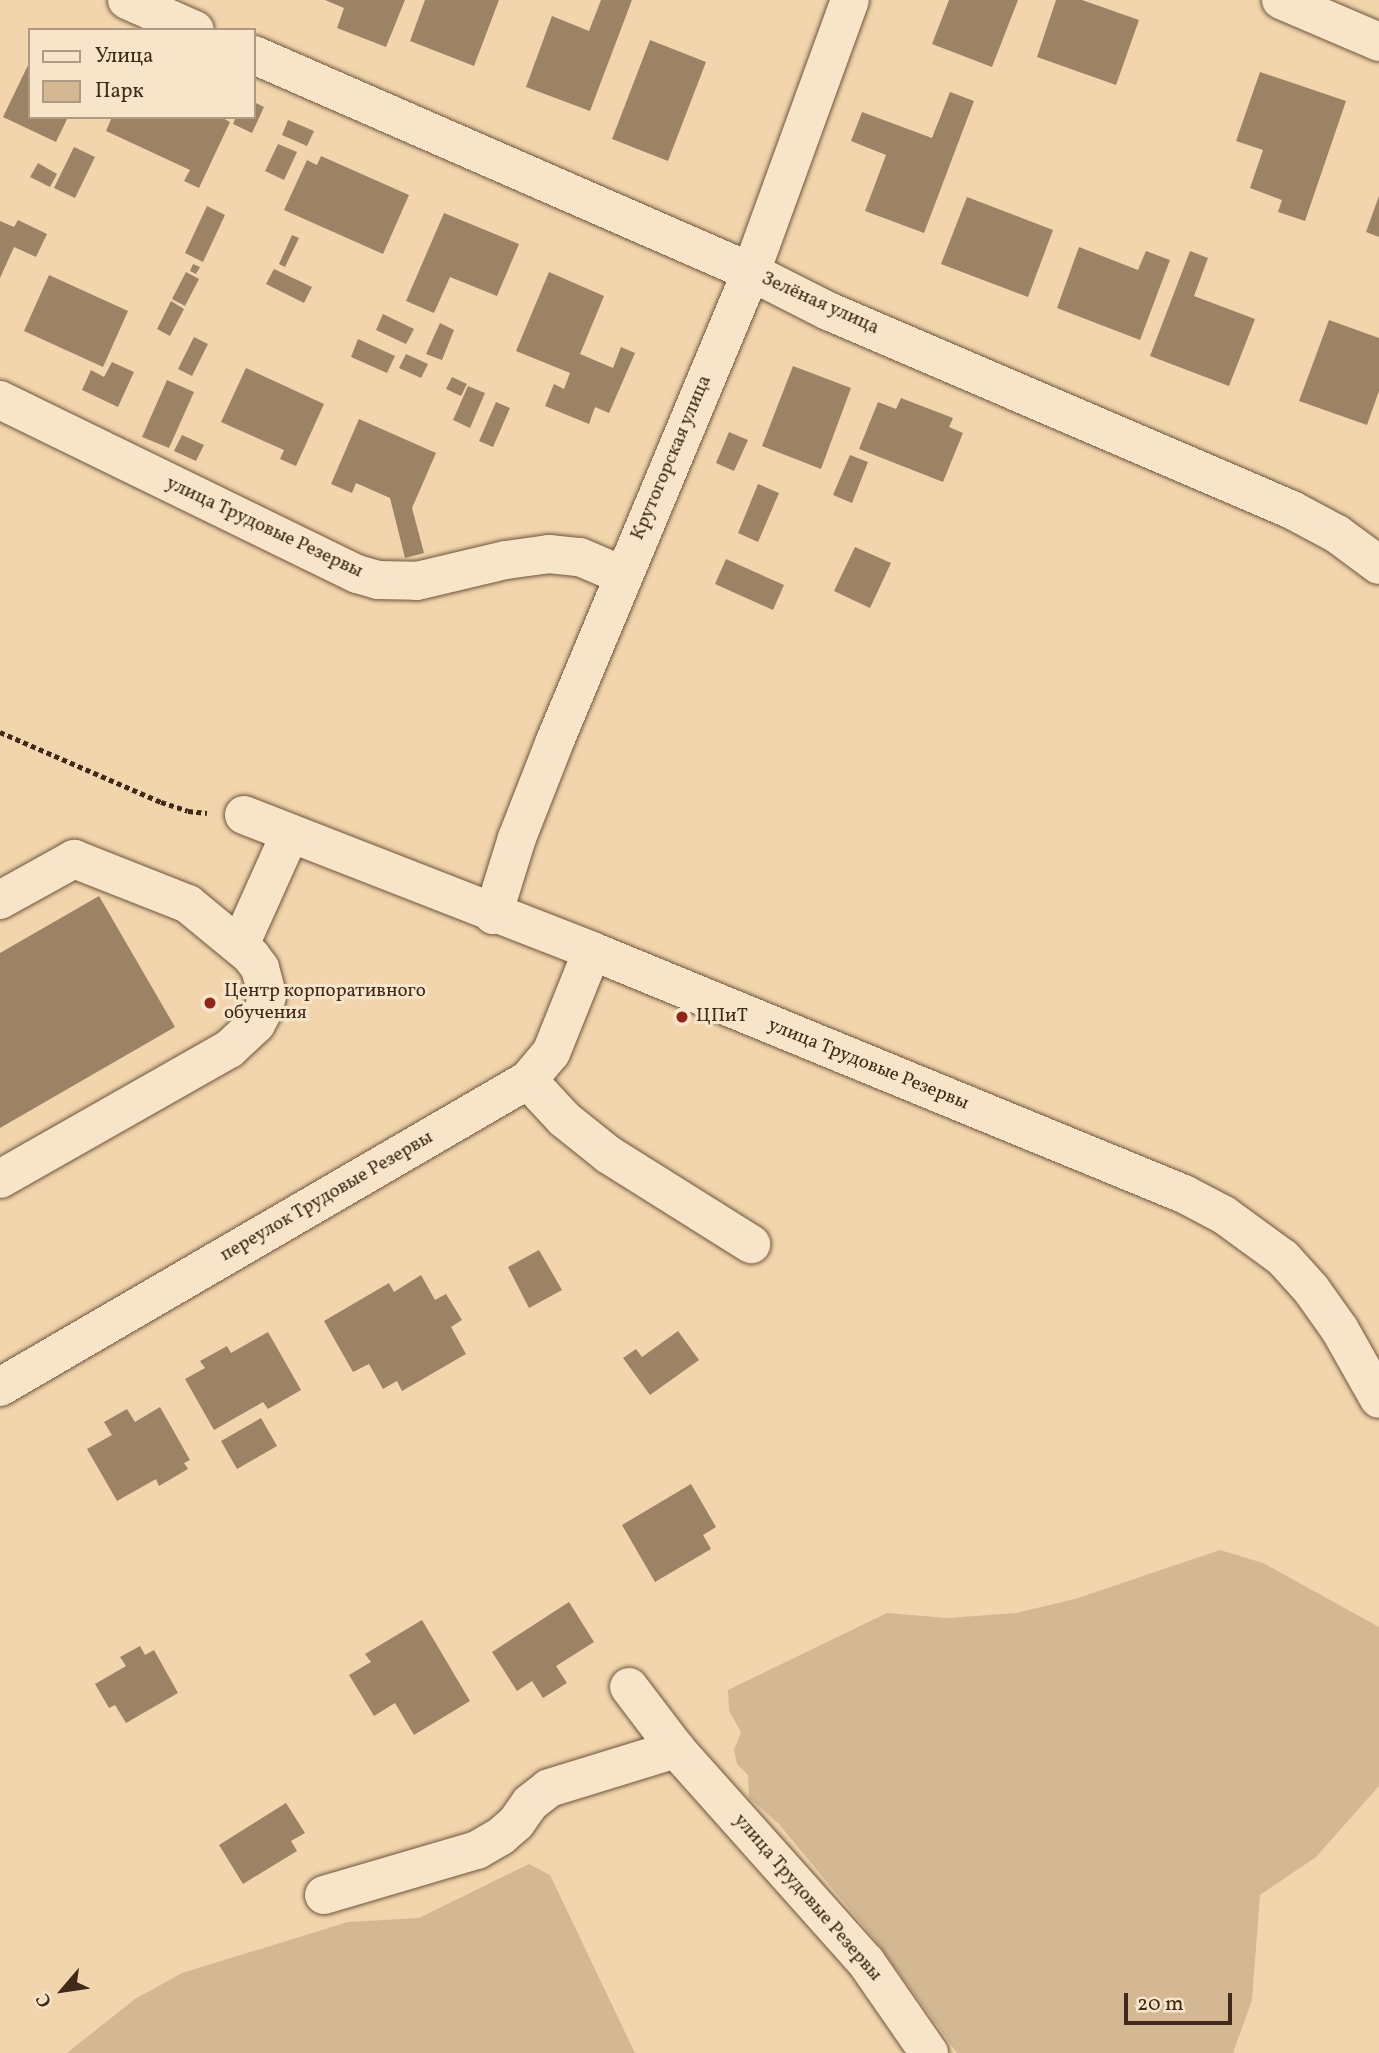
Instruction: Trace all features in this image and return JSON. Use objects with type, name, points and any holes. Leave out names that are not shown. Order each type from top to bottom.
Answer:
[{"type":"street","points":[[127,0],[190,28]]},
{"type":"street","name":"Крутогорская улица","points":[[493,915],[517,838],[622,575],[751,272],[850,0]]},
{"type":"street","points":[[1280,0],[1379,42]]},
{"type":"street","name":"Зелёная улица","points":[[256,56],[751,272],[828,311],[1292,510],[1337,534],[1379,565]]},
{"type":"street","name":"улица Трудовые Резервы","points":[[0,400],[337,567],[367,577],[417,581],[506,560],[549,554],[580,557],[622,575]]},
{"type":"street","name":"улица Трудовые Резервы","points":[[244,815],[493,915],[592,951],[1171,1189],[1224,1215],[1283,1258],[1311,1289],[1340,1330],[1379,1399]]},
{"type":"street","points":[[240,945],[290,834]]},
{"type":"street","points":[[0,900],[74,859],[188,904],[240,945],[260,968],[267,995],[264,1009],[243,1038],[0,1179]]},
{"type":"street","name":"переулок Трудовые Резервы","points":[[0,1387],[528,1080],[551,1053],[592,951]]},
{"type":"street","points":[[528,1080],[564,1119],[609,1154],[751,1244]]},
{"type":"street","name":"улица Трудовые Резервы","points":[[629,1687],[676,1749],[866,1962],[929,2053]]},
{"type":"street","points":[[324,1895],[477,1850],[501,1836],[516,1823],[530,1803],[549,1788],[676,1749]]},
{"type":"path","points":[[0,732],[188,811],[244,815]]},
{"type":"green space","points":[[1220,1550],[1263,1563],[1379,1627],[1379,1786],[1316,1857],[1260,1895],[1252,2000],[1233,2053],[957,2053],[880,1946],[778,1823],[749,1798],[748,1775],[737,1764],[734,1750],[741,1732],[729,1711],[728,1690],[887,1613],[947,1618],[1016,1613],[1075,1599]]},
{"type":"green space","points":[[529,1864],[550,1875],[635,2053],[67,2053],[135,1999],[182,1973],[348,1922],[419,1918]]},
{"type":"building","points":[[325,0],[405,0],[386,47],[337,28],[344,8]]},
{"type":"building","points":[[425,0],[499,0],[474,66],[410,41]]},
{"type":"building","points":[[601,0],[632,0],[590,111],[526,87],[552,16],[589,31]]},
{"type":"building","points":[[949,0],[1018,0],[992,67],[932,44]]},
{"type":"building","points":[[1056,0],[1082,0],[1139,20],[1116,85],[1037,57]]},
{"type":"building","points":[[650,40],[706,62],[668,161],[612,139]]},
{"type":"building","points":[[28,65],[28,119],[67,119],[56,142],[3,117]]},
{"type":"building","points":[[1260,72],[1346,101],[1305,221],[1278,212],[1282,200],[1250,188],[1263,150],[1236,141]]},
{"type":"building","points":[[950,92],[974,101],[924,233],[865,211],[886,155],[851,141],[862,112],[932,138]]},
{"type":"building","points":[[256,103],[264,107],[252,133],[233,124],[235,119],[256,119]]},
{"type":"building","points":[[111,119],[225,119],[230,122],[199,188],[184,181],[190,170],[106,131]]},
{"type":"building","points":[[288,120],[314,131],[307,146],[282,135]]},
{"type":"building","points":[[278,144],[297,152],[284,180],[265,171]]},
{"type":"building","points":[[74,147],[95,157],[75,198],[54,188]]},
{"type":"building","points":[[321,156],[409,195],[383,254],[284,210],[307,160],[317,165]]},
{"type":"building","points":[[38,163],[57,174],[50,187],[30,177]]},
{"type":"building","points":[[1379,196],[1379,237],[1366,232]]},
{"type":"building","points":[[967,197],[1053,230],[1028,297],[941,264]]},
{"type":"building","points":[[207,206],[225,215],[203,262],[185,253]]},
{"type":"building","points":[[444,213],[519,244],[497,296],[450,277],[434,313],[406,301]]},
{"type":"building","points":[[18,220],[47,234],[36,257],[14,247],[0,278],[0,221],[14,227]]},
{"type":"building","points":[[292,235],[299,238],[285,267],[279,264]]},
{"type":"building","points":[[1079,247],[1138,270],[1146,251],[1170,260],[1140,340],[1057,308]]},
{"type":"building","points":[[1190,251],[1208,258],[1194,296],[1255,319],[1229,386],[1150,356]]},
{"type":"building","points":[[193,264],[200,267],[196,274],[190,271]]},
{"type":"building","points":[[274,269],[312,287],[304,303],[266,284]]},
{"type":"building","points":[[186,272],[199,279],[185,306],[172,299]]},
{"type":"building","points":[[549,272],[604,296],[580,354],[613,368],[621,347],[635,353],[609,413],[595,407],[589,424],[545,406],[554,384],[564,389],[570,373],[516,351]]},
{"type":"building","points":[[49,275],[128,311],[103,367],[24,331]]},
{"type":"building","points":[[171,301],[184,309],[170,336],[157,329]]},
{"type":"building","points":[[383,314],[414,329],[406,344],[376,330]]},
{"type":"building","points":[[1329,320],[1379,338],[1379,391],[1367,425],[1299,401]]},
{"type":"building","points":[[440,323],[454,330],[442,360],[426,354]]},
{"type":"building","points":[[194,337],[208,344],[192,376],[178,369]]},
{"type":"building","points":[[358,339],[395,356],[387,373],[351,357]]},
{"type":"building","points":[[406,354],[428,364],[421,378],[399,368]]},
{"type":"building","points":[[112,362],[134,372],[118,407],[82,390],[91,370],[104,377]]},
{"type":"building","points":[[793,366],[851,388],[821,469],[762,446]]},
{"type":"building","points":[[246,368],[324,404],[296,466],[280,459],[284,450],[221,422]]},
{"type":"building","points":[[452,377],[467,384],[461,396],[446,389]]},
{"type":"building","points":[[167,380],[194,392],[169,448],[142,437]]},
{"type":"building","points":[[468,386],[485,393],[470,428],[453,420]]},
{"type":"building","points":[[901,398],[953,418],[949,427],[963,433],[943,482],[859,449],[878,402],[896,409]]},
{"type":"building","points":[[496,402],[510,408],[493,447],[479,441]]},
{"type":"building","points":[[359,419],[436,453],[412,508],[424,553],[405,558],[390,498],[356,483],[352,493],[331,484]]},
{"type":"building","points":[[729,432],[748,440],[734,471],[716,463]]},
{"type":"building","points":[[182,435],[204,445],[196,461],[174,451]]},
{"type":"building","points":[[850,455],[868,462],[852,503],[833,495]]},
{"type":"building","points":[[758,484],[779,493],[758,542],[738,533]]},
{"type":"building","points":[[855,547],[891,563],[870,608],[834,591]]},
{"type":"building","points":[[726,559],[784,585],[773,610],[715,584]]},
{"type":"building","points":[[99,896],[175,1027],[0,1128],[0,953]]},
{"type":"building","points":[[539,1250],[562,1290],[529,1308],[508,1267]]},
{"type":"building","points":[[421,1275],[435,1300],[446,1294],[462,1320],[451,1327],[466,1354],[402,1391],[397,1381],[383,1389],[369,1364],[353,1372],[324,1321],[389,1283],[394,1292]]},
{"type":"building","points":[[678,1331],[699,1360],[650,1395],[623,1358],[636,1349],[642,1357]]},
{"type":"building","points":[[268,1332],[301,1390],[268,1409],[263,1402],[214,1430],[185,1379],[205,1368],[200,1361],[227,1346],[231,1353]]},
{"type":"building","points":[[160,1407],[190,1460],[184,1463],[188,1469],[159,1486],[156,1479],[117,1501],[87,1449],[112,1435],[104,1422],[127,1409],[135,1422]]},
{"type":"building","points":[[261,1418],[277,1446],[237,1469],[221,1441]]},
{"type":"building","points":[[691,1484],[716,1527],[703,1535],[711,1549],[655,1582],[622,1525]]},
{"type":"building","points":[[569,1602],[594,1642],[556,1666],[567,1683],[543,1698],[532,1681],[517,1691],[492,1652]]},
{"type":"building","points":[[422,1620],[470,1701],[414,1735],[395,1703],[374,1716],[349,1675],[371,1662],[365,1654]]},
{"type":"building","points":[[140,1646],[145,1655],[154,1650],[178,1693],[126,1723],[115,1705],[109,1708],[95,1684],[126,1666],[120,1657]]},
{"type":"building","points":[[286,1803],[305,1833],[291,1841],[297,1851],[243,1884],[219,1845]]},
{"type":"place","name":"Центр корпоративного обучения","points":[[210,1003]]},
{"type":"place","name":"ЦПиТ","points":[[682,1017]]}]
